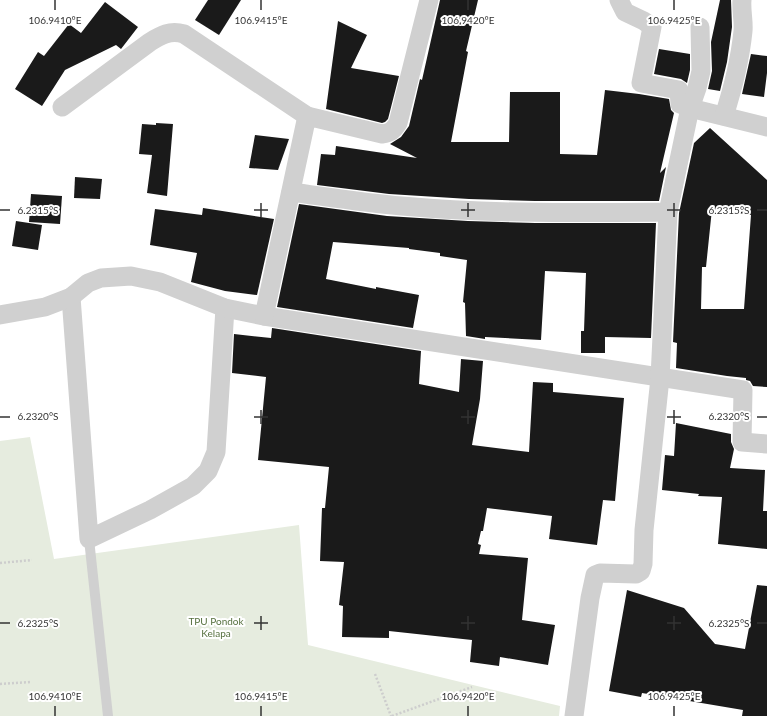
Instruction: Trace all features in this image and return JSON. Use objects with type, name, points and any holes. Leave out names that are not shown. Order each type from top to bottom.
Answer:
[{"type":"street","points":[[62,107],[150,42],[162,35],[175,32],[184,34],[307,116],[382,134],[390,133],[398,123],[429,0]]},
{"type":"street","points":[[619,0],[625,12],[644,21],[652,27],[641,83],[679,90],[680,104],[690,108],[767,127]]},
{"type":"street","points":[[724,116],[735,82],[741,46],[743,29],[741,10],[742,0]]},
{"type":"street","points":[[574,716],[590,598],[595,575],[600,573],[634,574],[641,571],[642,568],[644,530],[660,378],[668,212],[690,108],[701,71],[700,27]]},
{"type":"street","points":[[264,316],[307,116]]},
{"type":"street","points":[[291,192],[401,206],[460,210],[547,213],[668,212]]},
{"type":"street","points":[[0,315],[45,307],[71,297],[88,283],[101,278],[131,276],[160,282],[226,308],[264,316],[743,390],[742,442],[767,444]]},
{"type":"street","points":[[71,297],[89,539],[150,510],[193,486],[208,471],[216,452],[226,308]]},
{"type":"lane","points":[[89,539],[108,716]]},
{"type":"path","points":[[0,562],[32,560]]},
{"type":"path","points":[[375,674],[391,716],[472,687]]},
{"type":"path","points":[[0,684],[30,682]]},
{"type":"green space","name":"TPU Pondok Kelapa","points":[[30,437],[54,559],[299,525],[308,645],[560,706],[559,716],[0,716],[0,441]]},
{"type":"building","points":[[208,0],[241,0],[219,35],[195,20]]},
{"type":"building","points":[[440,0],[478,0],[466,51],[468,52],[451,142],[509,142],[510,92],[560,92],[560,154],[597,155],[605,90],[669,99],[671,110],[674,113],[660,173],[666,167],[659,201],[535,201],[469,199],[389,194],[317,185],[321,154],[335,155],[336,146],[417,158],[390,144],[401,137],[409,126],[420,79],[422,80]]},
{"type":"building","points":[[720,0],[731,0],[732,27],[727,62],[720,91],[708,89],[712,71],[711,42]]},
{"type":"building","points":[[105,2],[138,27],[121,49],[116,45],[65,70],[42,106],[15,89],[38,52],[44,56],[69,24],[81,33]]},
{"type":"building","points":[[338,21],[367,35],[351,68],[399,76],[388,119],[385,122],[382,123],[326,109]]},
{"type":"building","points":[[659,49],[690,54],[690,70],[687,83],[681,79],[654,74]]},
{"type":"building","points":[[751,54],[767,56],[767,73],[764,97],[742,94]]},
{"type":"building","points":[[156,123],[173,124],[167,196],[147,193],[152,155],[139,154],[142,124],[156,125]]},
{"type":"building","points":[[710,128],[767,180],[767,387],[753,386],[750,381],[746,380],[746,378],[676,368],[677,343],[673,342],[679,213],[694,143]],"holes":[[[712,209],[751,215],[744,309],[701,309],[702,267],[706,267]]]},
{"type":"building","points":[[255,135],[289,139],[278,170],[249,168]]},
{"type":"building","points":[[75,177],[102,179],[100,199],[74,198]]},
{"type":"building","points":[[31,194],[62,196],[60,224],[29,222]]},
{"type":"building","points":[[299,204],[387,216],[468,221],[535,223],[656,223],[651,338],[605,337],[605,353],[581,353],[581,331],[584,331],[586,273],[545,271],[541,340],[485,337],[485,339],[466,336],[465,303],[463,302],[467,260],[440,256],[440,253],[409,248],[333,242],[326,279],[376,289],[376,287],[419,295],[413,328],[277,307]]},
{"type":"building","points":[[203,208],[274,219],[257,295],[225,291],[191,282],[197,253],[150,245],[155,209],[202,215]]},
{"type":"building","points":[[16,221],[42,225],[38,250],[12,246]]},
{"type":"building","points":[[272,328],[421,351],[419,384],[459,392],[461,359],[483,361],[480,399],[472,445],[529,452],[533,382],[553,383],[553,392],[624,398],[615,501],[603,500],[597,545],[549,539],[552,516],[487,508],[483,531],[481,531],[478,544],[481,545],[479,554],[528,558],[522,620],[555,625],[548,665],[500,657],[499,666],[470,662],[472,640],[389,631],[389,638],[342,637],[343,606],[339,605],[344,562],[320,561],[322,508],[325,508],[329,467],[258,460],[266,377],[232,373],[234,334],[271,338]]},
{"type":"building","points":[[676,423],[731,434],[731,442],[734,449],[730,468],[765,470],[763,511],[767,511],[767,549],[718,544],[722,497],[698,496],[699,494],[662,490],[665,455],[674,456]]},
{"type":"building","points":[[757,585],[767,586],[767,716],[742,716],[743,710],[642,693],[641,697],[609,691],[627,590],[684,608],[715,644],[745,649]]}]
